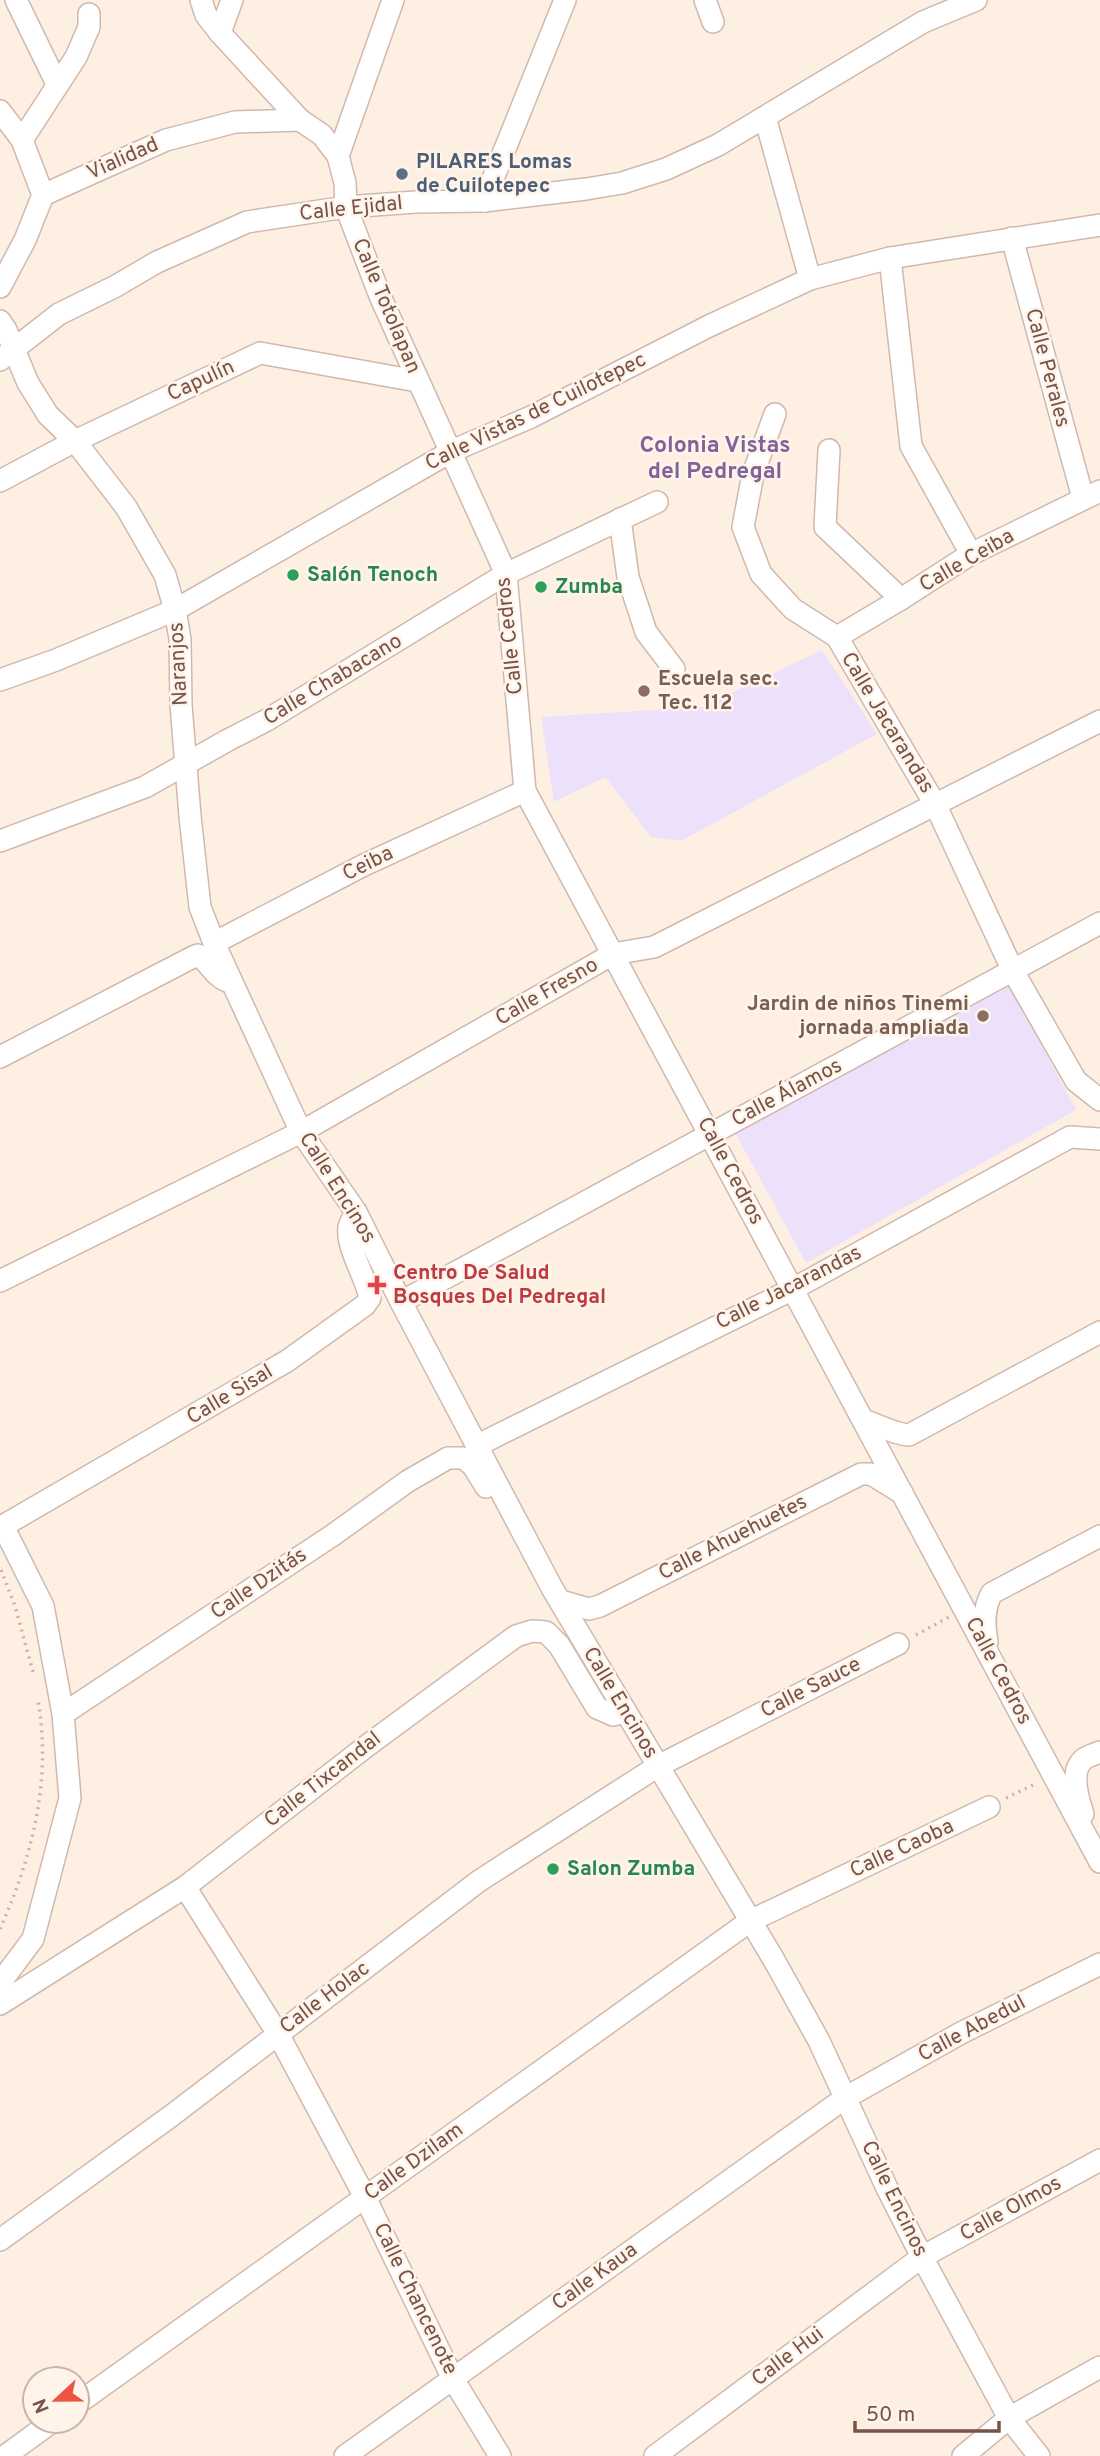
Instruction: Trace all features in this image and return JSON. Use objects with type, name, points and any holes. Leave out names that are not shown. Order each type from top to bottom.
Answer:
[{"type":"street","points":[[16,0],[58,84]]},
{"type":"street","name":"Calle Totolapan","points":[[201,0],[206,15],[220,33],[300,120],[322,135],[338,156],[345,183],[346,207],[380,296],[417,381],[452,451]]},
{"type":"street","points":[[220,33],[232,0]]},
{"type":"street","points":[[338,156],[393,0]]},
{"type":"street","points":[[484,201],[565,0]]},
{"type":"street","points":[[705,0],[713,22]]},
{"type":"street","name":"Calle Ejidal","points":[[7,353],[59,314],[116,286],[157,261],[247,222],[346,207],[484,201],[622,183],[666,169],[718,145],[923,22],[976,0]]},
{"type":"street","points":[[22,140],[76,57],[89,27],[89,14]]},
{"type":"street","points":[[0,111],[22,140],[43,195],[25,240],[0,287]]},
{"type":"street","points":[[765,117],[810,279]]},
{"type":"street","name":"Vialidad","points":[[43,195],[166,141],[235,122],[300,120]]},
{"type":"street","name":"Calle Vistas de Cuilotepec","points":[[0,680],[56,660],[175,610],[452,451],[531,417],[709,326],[810,279],[890,258],[1100,225]]},
{"type":"street","name":"Calle Perales","points":[[1012,238],[1091,494]]},
{"type":"street","points":[[890,258],[911,446],[971,554]]},
{"type":"street","name":"Naranjos","points":[[0,321],[7,353],[48,415],[75,442],[126,507],[165,575],[180,639],[185,764],[200,907],[214,943]]},
{"type":"street","name":"Capulín","points":[[0,481],[260,353],[417,381]]},
{"type":"street","points":[[775,414],[753,474],[743,527],[761,574],[793,609],[837,637]]},
{"type":"street","points":[[830,450],[825,527],[901,599]]},
{"type":"street","name":"Calle Cedros","points":[[452,451],[506,574],[526,791],[1096,1854]]},
{"type":"street","name":"Calle Ceiba","points":[[837,637],[971,554],[1091,494]]},
{"type":"street","name":"Calle Chabacano","points":[[0,841],[145,788],[267,720],[506,574],[657,502]]},
{"type":"street","points":[[620,519],[628,577],[646,632],[674,669]]},
{"type":"street","name":"Calle Jacarandas","points":[[837,637],[936,806],[1013,971],[1076,1081],[1100,1100]]},
{"type":"street","name":"Calle Fresno","points":[[0,1281],[301,1132],[613,954],[654,947],[1100,721]]},
{"type":"street","name":"Ceiba","points":[[214,943],[364,865],[526,791]]},
{"type":"street","name":"Calle Álamos","points":[[401,1302],[1100,923]]},
{"type":"street","name":"Calle Encinos","points":[[214,943],[301,1132],[356,1212],[401,1302],[561,1601],[819,2040],[922,2257],[1009,2418],[1039,2456]]},
{"type":"street","points":[[0,1057],[198,955],[221,978],[232,983]]},
{"type":"street","name":"Calle Jacarandas","points":[[478,1445],[793,1289],[1070,1137],[1100,1139]]},
{"type":"street","name":"Calle Sisal","points":[[62,1714],[43,1606],[4,1525],[287,1361],[365,1304],[370,1297],[368,1287],[349,1238],[349,1225],[356,1212]]},
{"type":"street","points":[[863,1420],[884,1426],[894,1433],[909,1435],[1100,1332]]},
{"type":"street","points":[[450,1394],[456,1457],[464,1458],[473,1466],[513,1532],[528,1538]]},
{"type":"street","name":"Calle Dzitás","points":[[62,1714],[408,1481],[448,1458],[456,1457]]},
{"type":"street","name":"Calle Ahuehuetes","points":[[561,1601],[589,1609],[600,1606],[861,1474],[871,1474],[902,1493]]},
{"type":"street","points":[[991,1658],[984,1620],[986,1602],[992,1593],[1100,1536]]},
{"type":"street","name":"Calle Tixcandal","points":[[0,2004],[186,1887],[368,1745],[516,1636],[546,1632],[559,1645],[597,1708],[613,1715],[625,1712]]},
{"type":"street","name":"Calle Sauce","points":[[658,1766],[898,1644]]},
{"type":"street","points":[[0,1983],[33,1939],[70,1798],[62,1714]]},
{"type":"street","points":[[1096,1854],[1076,1787],[1078,1769],[1083,1760],[1100,1752]]},
{"type":"street","name":"Calle Holac","points":[[0,2240],[172,2116],[479,1881],[658,1766]]},
{"type":"street","name":"Calle Caoba","points":[[750,1921],[989,1807]]},
{"type":"street","name":"Calle Chancenote","points":[[186,1887],[278,2034],[365,2197],[453,2379],[499,2456]]},
{"type":"street","name":"Calle Dzilam","points":[[91,2394],[750,1921]]},
{"type":"street","name":"Calle Abedul","points":[[845,2098],[961,2033],[1100,1964]]},
{"type":"street","name":"Calle Kaua","points":[[345,2456],[845,2098]]},
{"type":"street","name":"Calle Olmos","points":[[922,2257],[1100,2160]]},
{"type":"street","name":"Calle Hui","points":[[655,2456],[922,2257]]},
{"type":"street","points":[[963,2456],[1009,2418],[1100,2367]]},
{"type":"street","points":[[5,2456],[34,2435]]},
{"type":"path","points":[[0,1569],[15,1606],[34,1675]]},
{"type":"path","points":[[898,1644],[964,1609]]},
{"type":"path","points":[[0,1930],[25,1869],[37,1821],[43,1780],[38,1697]]},
{"type":"path","points":[[989,1807],[1053,1775]]},
{"type":"shaded area","points":[[822,650],[877,734],[681,841],[651,837],[605,777],[554,802],[541,717],[702,707]]},
{"type":"shaded area","points":[[1010,985],[1076,1110],[806,1263],[734,1131]]},
{"type":"place","name":"PILARES Lomas de Cuilotepec","points":[[402,174]]},
{"type":"place","name":"Salón Tenoch","points":[[293,575]]},
{"type":"place","name":"Zumba","points":[[541,587]]},
{"type":"place","name":"Escuela sec. Tec. 112","points":[[644,691]]},
{"type":"place","name":"Jardin de niños Tinemi jornada ampliada","points":[[983,1016]]},
{"type":"place","name":"Centro De Salud Bosques Del Pedregal","points":[[377,1285]]},
{"type":"place","name":"Salon Zumba","points":[[553,1869]]},
{"type":"district","name":"Colonia Vistas del Pedregal","points":[[715,459]]}]
